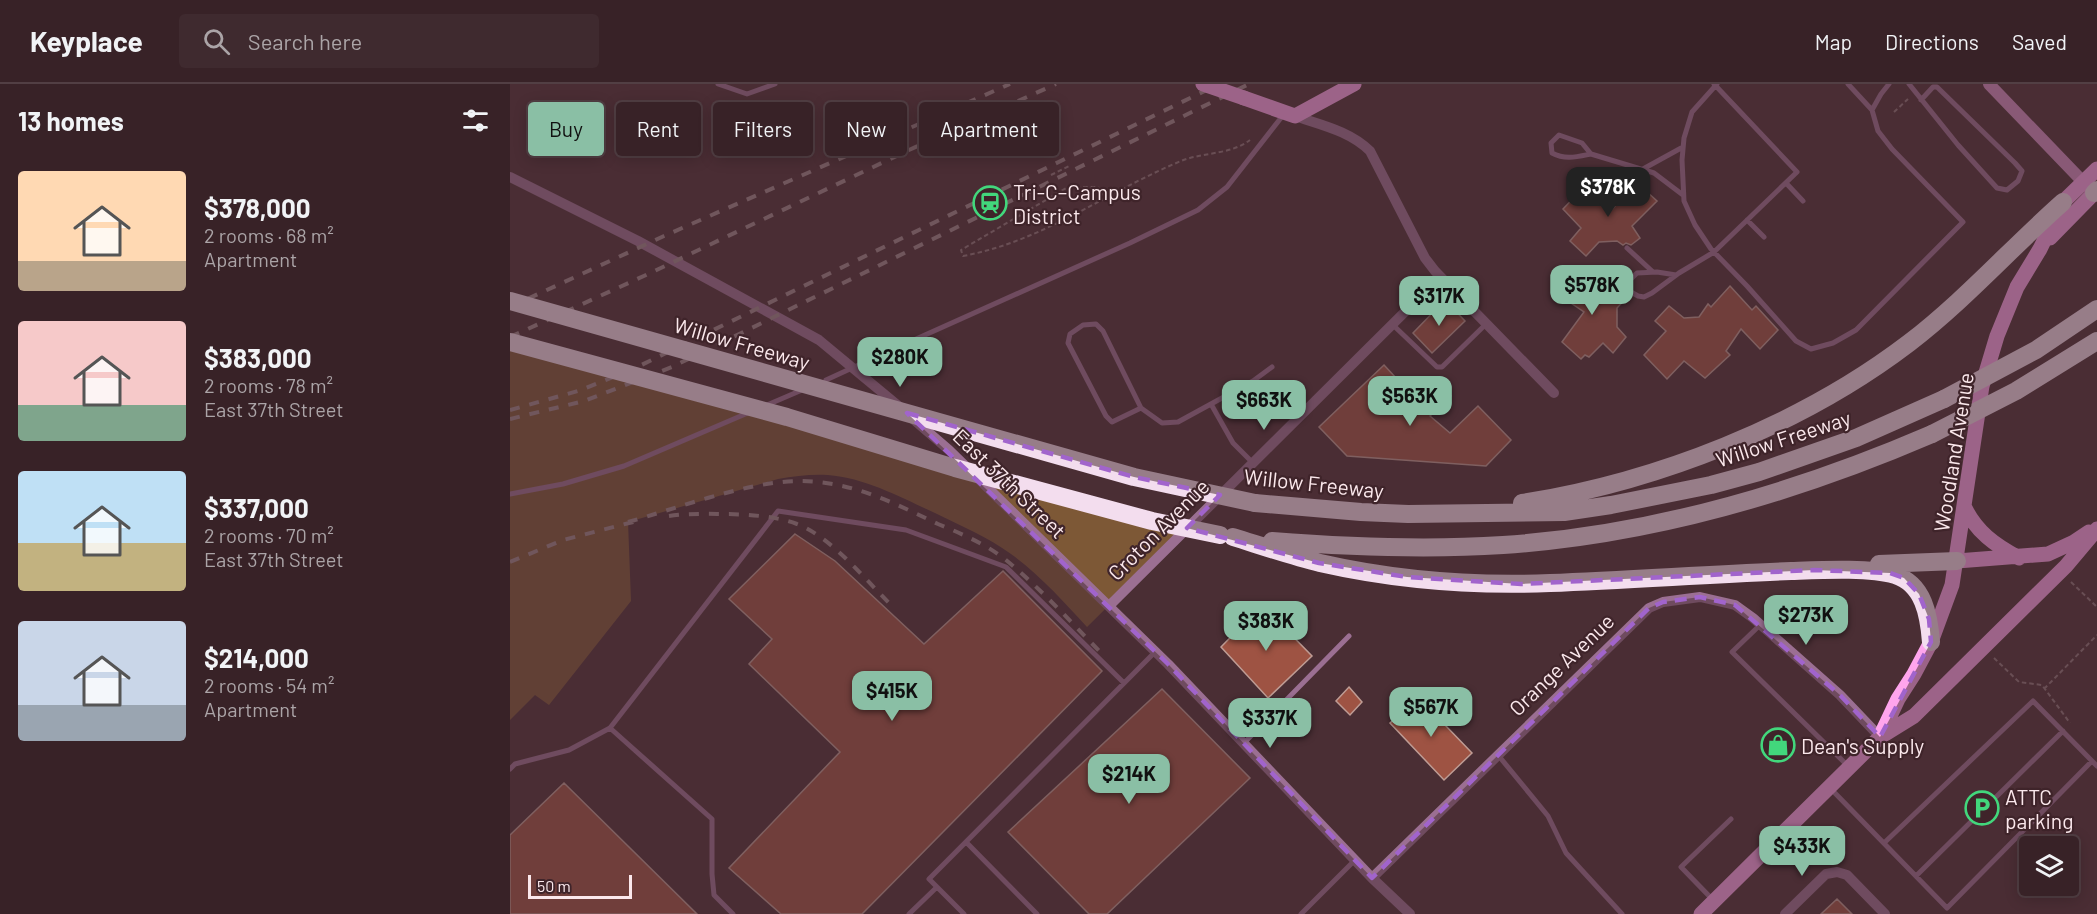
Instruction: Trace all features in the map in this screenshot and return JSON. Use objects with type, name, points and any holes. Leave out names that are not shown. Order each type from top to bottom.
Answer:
[{"type":"highway","points":[[1462,513],[1604,488],[1708,453],[1780,420],[1848,384],[1909,343],[2063,202]]},
{"type":"highway","name":"Willow Freeway","points":[[510,301],[1134,477],[1256,503],[1361,512],[1462,513],[1564,512],[1711,485],[1759,472],[1846,441],[1944,399],[2036,350],[2097,309]]},
{"type":"highway","points":[[1227,536],[1322,545],[1433,547],[1505,545],[1605,533],[1686,517],[1755,500],[1850,468],[1932,434],[2016,391],[2097,341]]},
{"type":"highway","points":[[510,342],[787,417],[966,471],[1152,521],[1227,536],[1319,562],[1407,577],[1493,584],[1549,583],[1957,561]]},
{"type":"highway","points":[[1814,570],[1881,572],[1904,579],[1915,588],[1923,601],[1929,619],[1931,642]]},
{"type":"main road","points":[[1203,84],[1290,114],[1354,84]]},
{"type":"main road","points":[[1989,84],[2093,190]]},
{"type":"main road","points":[[2040,249],[2093,190],[2097,169]]},
{"type":"main road","name":"Woodland Avenue","points":[[1881,737],[1898,699],[1931,642],[1945,607],[1957,561],[1978,408],[1990,358],[2017,287],[2040,249],[2063,202],[2093,190]]},
{"type":"main road","points":[[1964,506],[1970,520],[1985,536],[2019,558]]},
{"type":"main road","points":[[1957,561],[2038,556],[2059,550],[2097,528]]},
{"type":"main road","name":"Woodland Avenue","points":[[1701,914],[1881,737],[1914,716],[2066,567],[2097,528]]},
{"type":"street","points":[[1290,114],[1348,135],[1370,151],[1425,258],[1440,277],[1554,393]]},
{"type":"street","name":"East 37th Street","points":[[510,177],[638,241],[819,340],[949,450],[1155,651],[1372,878],[1410,914]]},
{"type":"street","name":"Croton Avenue","points":[[1109,606],[1440,277]]},
{"type":"street","name":"Orange Avenue","points":[[1372,878],[1648,608],[1663,602],[1700,597],[1735,605],[1757,621],[1840,695],[1881,737]]},
{"type":"street","points":[[1785,914],[1826,874],[1837,872],[1847,875],[1885,914]]},
{"type":"lane","points":[[718,84],[747,94],[775,84]]},
{"type":"lane","points":[[1626,285],[1631,292],[1644,297],[1652,293],[1714,252],[1797,172],[1715,85],[1692,112],[1684,138],[1683,195],[1695,225],[1714,252],[1796,341],[1811,349],[1833,343],[1856,330],[1963,222],[1892,149],[1878,131],[1872,110],[1848,84]]},
{"type":"lane","points":[[1872,110],[1889,84]]},
{"type":"lane","points":[[1909,84],[1921,100],[1958,145],[1997,188],[2007,190],[2018,181],[2022,171],[1937,87],[1933,87],[1921,100]]},
{"type":"lane","points":[[510,494],[563,484],[624,466],[826,380],[1141,238],[1198,210],[1219,194],[1290,114]]},
{"type":"lane","points":[[1591,154],[1582,143],[1571,138],[1559,135],[1551,143],[1552,153],[1560,158],[1591,154],[1642,169],[1654,173],[1683,195]]},
{"type":"lane","points":[[1642,169],[1683,147]]},
{"type":"lane","points":[[1786,183],[1803,201]]},
{"type":"lane","points":[[1747,220],[1764,237]]},
{"type":"lane","points":[[1627,248],[1653,272]]},
{"type":"lane","points":[[1617,292],[1637,273],[1653,272],[1676,275]]},
{"type":"lane","points":[[1141,408],[1112,422],[1106,416],[1068,343],[1070,334],[1083,326],[1096,324],[1103,331],[1141,408],[1162,423],[1178,422],[1253,381],[1272,367]]},
{"type":"lane","points":[[1392,324],[1437,367],[1442,367],[1486,324]]},
{"type":"lane","points":[[1211,404],[1233,443],[1253,463]]},
{"type":"lane","points":[[510,769],[515,764],[569,750],[610,728],[778,511],[906,530],[1006,567],[1124,683]]},
{"type":"lane","points":[[1757,621],[1731,652],[1850,768]]},
{"type":"lane","points":[[1244,742],[1349,636]]},
{"type":"lane","points":[[964,914],[929,879],[1155,651]]},
{"type":"lane","points":[[1884,843],[2033,701],[2097,766]]},
{"type":"lane","points":[[610,728],[712,819],[714,895],[733,914]]},
{"type":"lane","points":[[1916,876],[2063,731]]},
{"type":"lane","points":[[1498,755],[1548,816],[1566,853],[1622,914]]},
{"type":"lane","points":[[1830,788],[1947,908],[2092,761]]},
{"type":"lane","points":[[1714,901],[1681,867],[1731,819]]},
{"type":"lane","points":[[966,842],[1037,914]]},
{"type":"lane","points":[[1300,914],[1355,860]]},
{"type":"lane","points":[[909,914],[937,887]]},
{"type":"path","points":[[1105,197],[1098,187],[1068,187],[961,250],[963,256],[998,248],[1039,233],[1105,197],[1184,160],[1240,147],[1255,135]]},
{"type":"path","points":[[1051,175],[1071,165]]},
{"type":"path","points":[[2071,582],[2097,607]]},
{"type":"path","points":[[2044,689],[2097,635]]},
{"type":"path","points":[[1821,829],[1838,843]]},
{"type":"highlighted area","points":[[907,413],[1134,477],[1220,495],[1187,528],[1319,563],[1407,577],[1521,584],[1814,570],[1890,573],[1904,578],[1919,594],[1929,619],[1931,642],[1880,737],[1840,695],[1735,605],[1700,597],[1663,602],[1649,608],[1372,878],[1168,664]]},
{"type":"shaded area","points":[[510,342],[1185,530],[1087,627],[1022,562],[984,537],[935,513],[856,480],[828,475],[778,479],[628,522],[631,601],[549,705],[535,695],[510,720]]},
{"type":"building","points":[[1634,180],[1657,201],[1632,226],[1640,238],[1631,245],[1626,243],[1623,245],[1617,241],[1599,242],[1586,256],[1570,241],[1581,228],[1563,209],[1584,187],[1609,213]]},
{"type":"building","points":[[1580,268],[1604,293],[1613,286],[1614,297],[1618,298],[1622,295],[1627,297],[1617,308],[1617,327],[1626,337],[1613,353],[1603,343],[1589,357],[1585,355],[1581,359],[1562,342],[1584,312],[1556,293]]},
{"type":"building","points":[[1730,286],[1752,310],[1756,306],[1778,330],[1760,349],[1741,329],[1726,351],[1730,355],[1705,378],[1684,361],[1667,379],[1644,355],[1666,331],[1655,321],[1669,306],[1684,318],[1699,317],[1708,304],[1711,307]]},
{"type":"building","points":[[1445,300],[1465,321],[1432,353],[1413,333]]},
{"type":"building","points":[[1384,365],[1421,405],[1441,385],[1451,396],[1430,416],[1450,433],[1478,406],[1511,440],[1486,466],[1347,456],[1319,427]]},
{"type":"building","points":[[795,534],[835,561],[924,644],[1003,571],[1102,671],[862,914],[781,914],[729,868],[840,752],[749,664],[772,639],[729,599]]},
{"type":"building","points":[[1262,605],[1312,656],[1268,698],[1221,647]]},
{"type":"building","points":[[1349,687],[1362,702],[1350,715],[1336,701]]},
{"type":"building","points":[[1162,689],[1250,778],[1107,914],[1089,914],[1008,832]]},
{"type":"building","points":[[1418,697],[1472,753],[1444,780],[1390,723]]},
{"type":"building","points":[[564,783],[697,914],[510,914],[510,835]]},
{"type":"building","points":[[1837,899],[1852,914],[1821,914]]},
{"type":"railway","points":[[510,307],[664,236],[1010,84]]},
{"type":"railway","points":[[510,337],[909,150],[1056,84]]},
{"type":"railway","points":[[510,410],[578,391],[631,370],[1219,84]]},
{"type":"railway","points":[[510,419],[584,401],[672,367],[1249,84]]},
{"type":"railway","points":[[628,522],[759,485],[800,481],[854,489],[905,508],[998,554],[1044,594],[1104,656]]},
{"type":"railway","points":[[669,516],[684,514],[746,515],[797,524],[810,530],[835,548],[890,604]]},
{"type":"railway","points":[[510,562],[563,540],[637,521]]},
{"type":"place","name":"Tri-C–Campus District","points":[[990,203]]},
{"type":"place","name":"Dean's Supply","points":[[1778,745]]},
{"type":"place","name":"ATTC parking","points":[[1982,808]]}]
